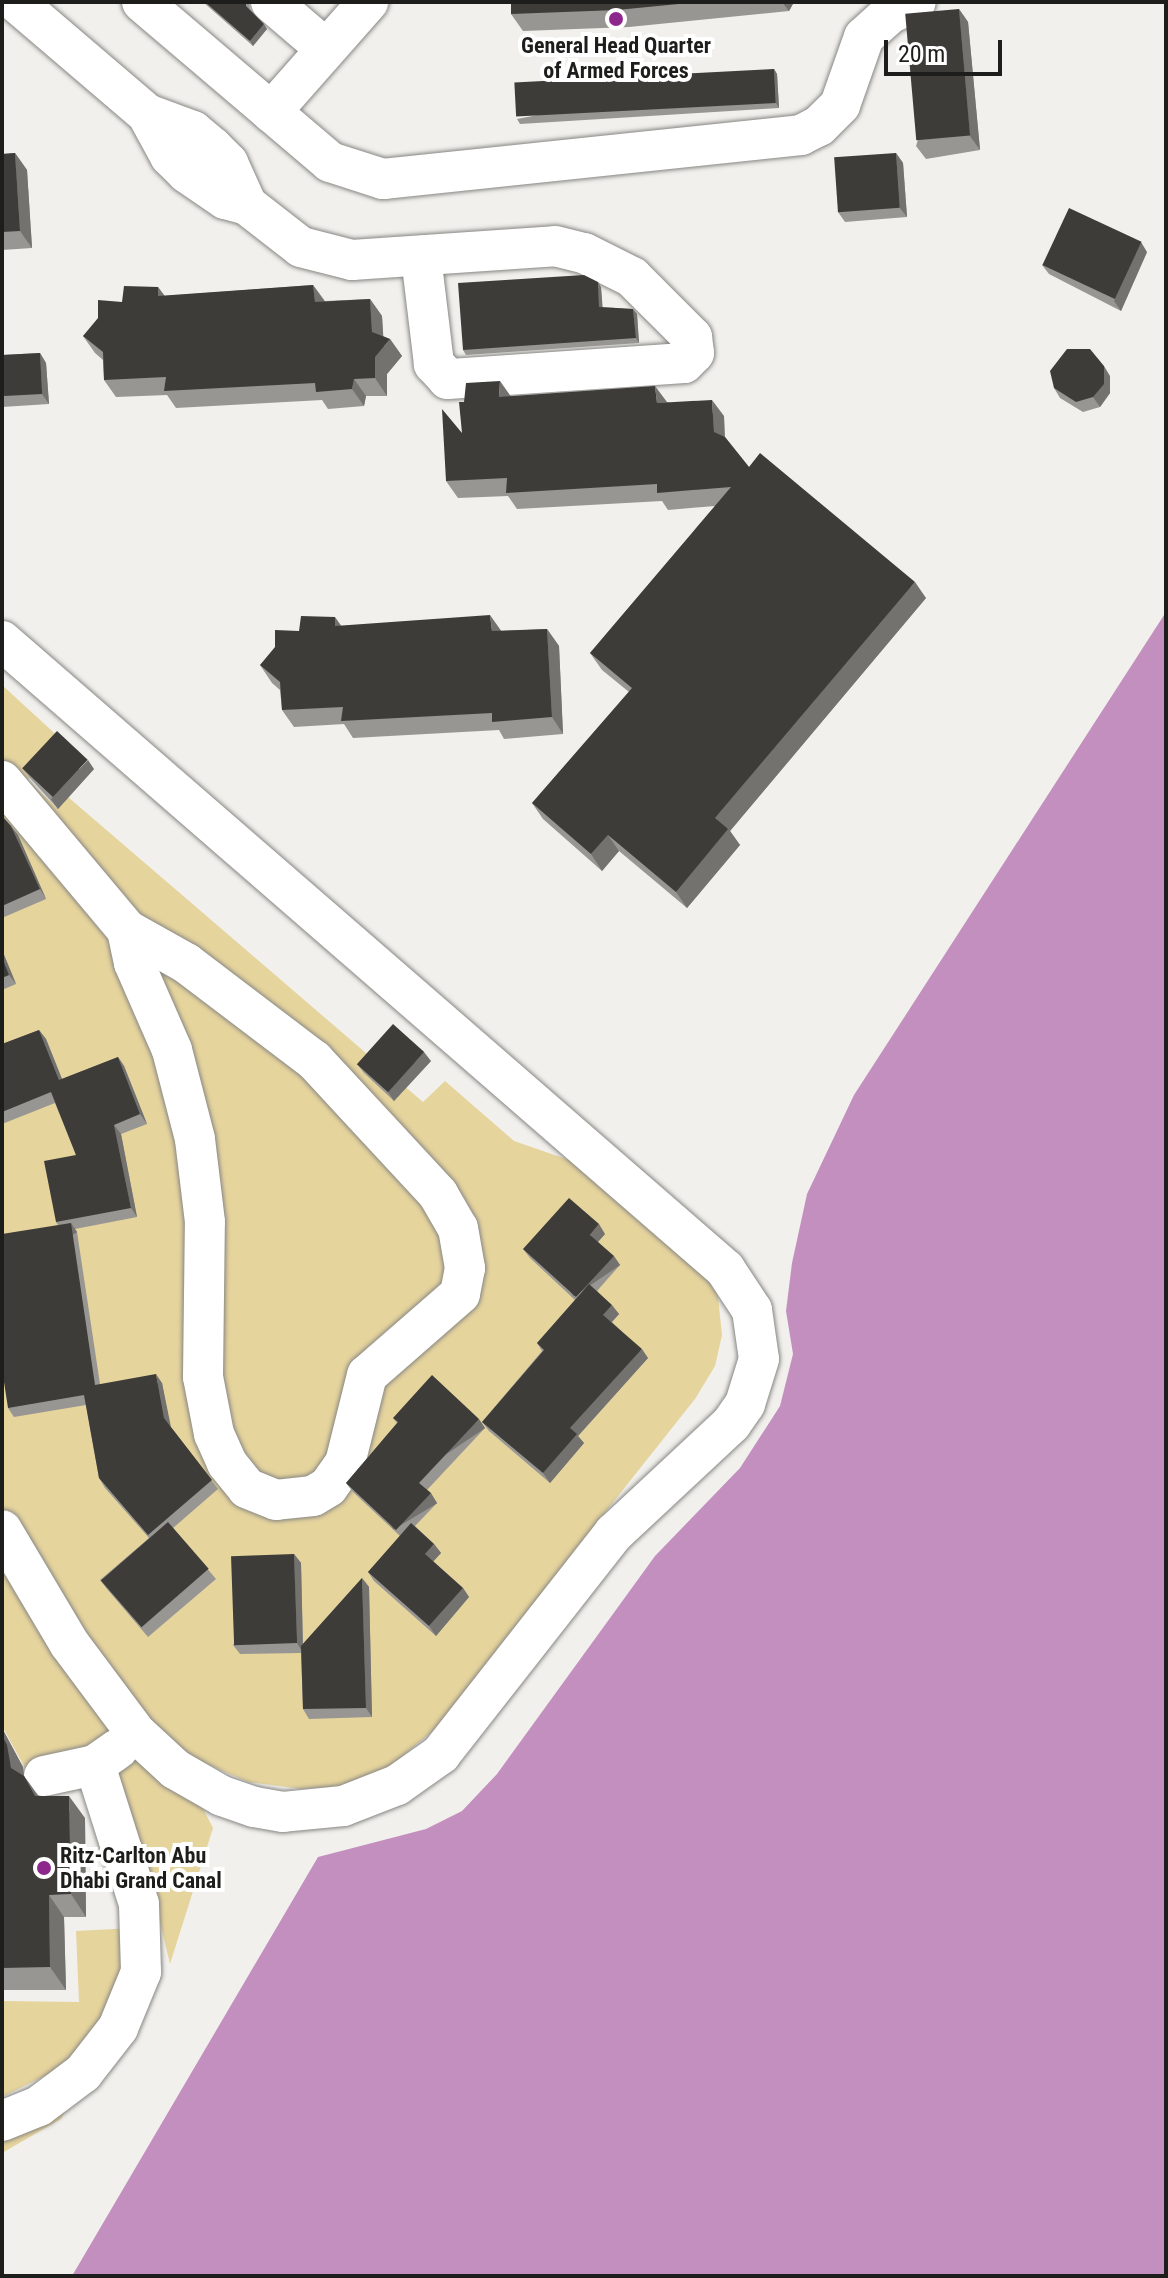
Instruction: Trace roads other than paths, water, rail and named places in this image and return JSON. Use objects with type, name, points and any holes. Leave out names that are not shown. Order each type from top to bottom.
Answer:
[{"type":"lane","points":[[16,2],[147,114],[193,131],[228,163],[247,205],[316,254],[352,260],[555,246],[593,256],[632,277],[692,337],[694,353],[684,363],[448,379],[434,364],[421,256]]},
{"type":"lane","points":[[142,2],[330,162],[383,179],[801,135],[819,126],[840,105],[864,37],[891,13],[916,2]]},
{"type":"lane","points":[[271,2],[326,49]]},
{"type":"lane","points":[[271,112],[368,2]]},
{"type":"lane","points":[[2,641],[725,1269],[752,1310],[758,1334],[755,1382],[731,1424],[614,1533],[459,1734],[420,1771],[373,1797],[343,1806],[283,1812],[254,1807],[198,1784],[136,1733],[37,1596],[2,1530]]},
{"type":"lane","points":[[2,781],[127,930],[186,963],[314,1060],[438,1194],[458,1228],[465,1268],[460,1294],[367,1375],[345,1463],[328,1487],[313,1496],[276,1500],[247,1488],[227,1463],[214,1434],[203,1377],[205,1222],[195,1139],[172,1050],[134,963],[127,930]]},
{"type":"lane","points":[[44,1776],[95,1765],[136,1733]]},
{"type":"lane","points":[[2,2121],[39,2106],[83,2073],[118,2028],[141,1972],[139,1904],[95,1765]]},
{"type":"place","name":"General Head Quarter of Armed Forces","points":[[616,19]]},
{"type":"place","name":"Ritz-Carlton Abu Dhabi Grand Canal","points":[[44,1868]]}]
